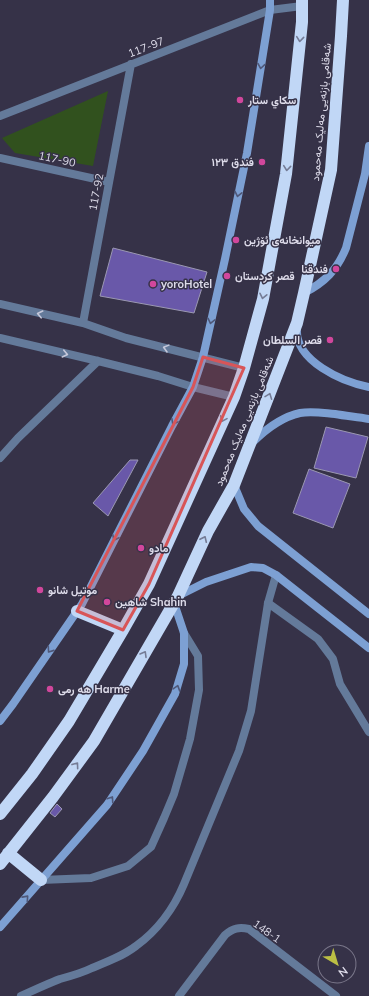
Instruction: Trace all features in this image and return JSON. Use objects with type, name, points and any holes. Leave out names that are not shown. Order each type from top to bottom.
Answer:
[{"type":"highway","name":"شەقامی بازنەیی مەلیک مەحمود","points":[[0,864],[53,797],[94,741],[176,600],[208,531],[234,485],[297,323],[304,293],[331,170],[343,0]]},
{"type":"highway","name":"شەقامی بازنەیی مەلیک مەحمود","points":[[0,814],[32,774],[69,721],[149,584],[234,397],[244,368],[263,299],[286,174],[301,29],[302,3]]},
{"type":"highway","points":[[77,611],[123,630]]},
{"type":"highway","points":[[8,853],[42,880]]},
{"type":"main road","points":[[0,721],[82,604],[193,387],[203,357],[247,154],[270,10],[270,0]]},
{"type":"main road","points":[[304,293],[314,288],[330,275],[342,258],[367,175],[369,146]]},
{"type":"main road","points":[[297,323],[296,330],[300,344],[313,361],[336,376],[352,383],[369,387]]},
{"type":"main road","points":[[249,445],[272,426],[286,418],[300,413],[315,412],[369,419]]},
{"type":"main road","points":[[234,485],[244,509],[258,526],[369,614]]},
{"type":"main road","points":[[0,927],[107,805],[143,751],[175,694],[184,664],[184,633],[176,600],[206,582],[251,567],[263,568],[276,575],[369,648]]},
{"type":"street","name":"117-97","points":[[0,116],[270,10],[302,3]]},
{"type":"street","name":"117-92","points":[[83,324],[131,64]]},
{"type":"street","name":"117-90","points":[[0,158],[109,182]]},
{"type":"street","points":[[0,304],[83,324],[126,338],[244,368]]},
{"type":"street","points":[[0,338],[158,376],[193,387],[234,397]]},
{"type":"street","points":[[0,458],[18,438],[98,361]]},
{"type":"street","points":[[21,996],[59,980],[91,969],[135,947],[161,922],[180,895],[246,731],[251,712],[268,602],[276,575]]},
{"type":"street","points":[[268,602],[318,639],[333,659],[340,684],[369,732]]},
{"type":"street","points":[[42,880],[91,878],[128,866],[151,847],[174,794],[190,739],[199,690],[198,656],[184,633]]},
{"type":"street","name":"148-1","points":[[179,996],[225,935],[230,930],[236,928],[249,929],[336,996]]},
{"type":"highlighted area","points":[[203,357],[244,368],[149,584],[123,630],[77,611],[193,387]]},
{"type":"green space","points":[[108,91],[93,166],[15,153],[2,138]]},
{"type":"building","name":"yoroHotel","points":[[113,248],[207,272],[194,313],[100,296]]},
{"type":"building","points":[[326,427],[368,437],[356,478],[314,468]]},
{"type":"building","points":[[130,460],[138,460],[108,516],[93,503]]},
{"type":"building","points":[[309,469],[350,484],[333,528],[293,513]]},
{"type":"building","points":[[57,804],[62,809],[55,817],[50,813]]},
{"type":"place","name":"سكاي ستار","points":[[240,100]]},
{"type":"place","name":"فندق ١٢٣","points":[[262,162]]},
{"type":"place","name":"میوانخانەی ئۆژین","points":[[236,240]]},
{"type":"place","name":"فندقنا","points":[[336,269]]},
{"type":"place","name":"قصر كردستان","points":[[227,276]]},
{"type":"place","name":"yoroHotel","points":[[153,284]]},
{"type":"place","name":"قصر السلطان","points":[[330,340]]},
{"type":"place","name":"مادو","points":[[141,548]]},
{"type":"place","name":"موتيل شانو","points":[[40,590]]},
{"type":"place","name":"شاهین Shahin","points":[[107,602]]},
{"type":"place","name":"هه رمی Harme","points":[[50,689]]}]
